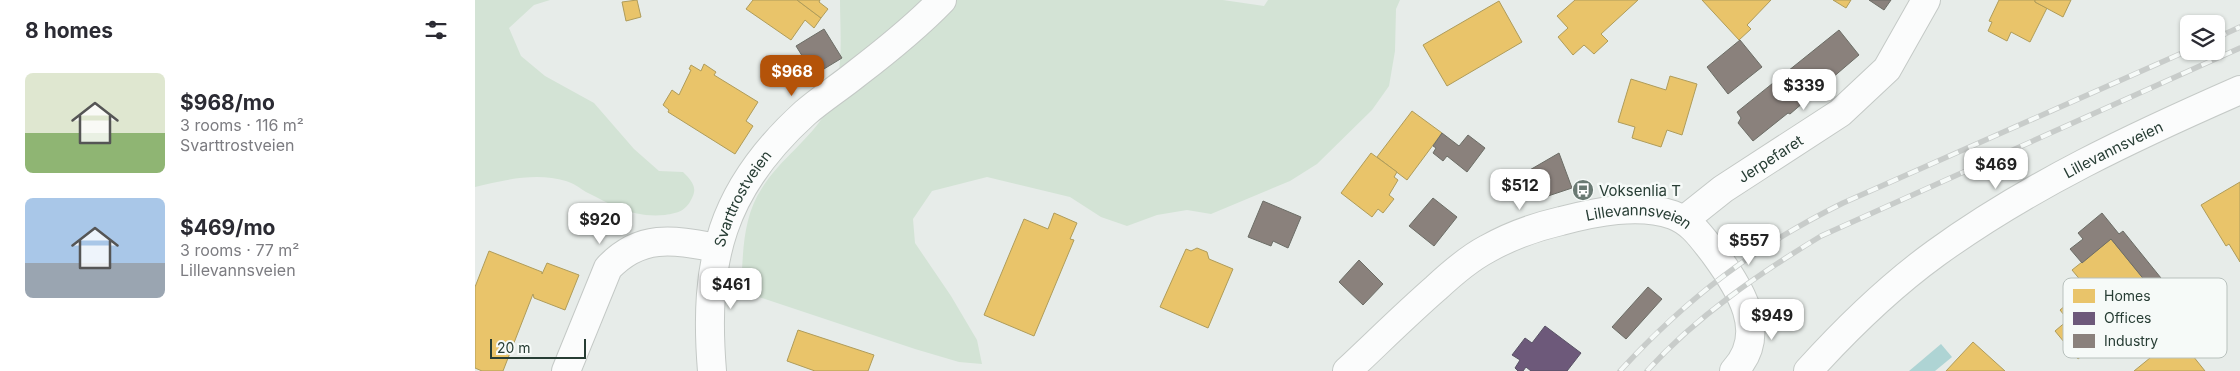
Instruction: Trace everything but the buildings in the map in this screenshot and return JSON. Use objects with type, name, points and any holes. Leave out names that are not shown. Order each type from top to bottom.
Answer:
[{"type":"street","name":"Svarttrostveien","points":[[566,371],[608,268],[621,255],[637,246],[652,242],[677,240],[717,248],[726,222],[754,169],[779,139],[806,112],[876,59],[927,16],[942,0]]},
{"type":"street","name":"Jerpefaret","points":[[1684,220],[1723,189],[1840,113],[1887,69],[1927,0]]},
{"type":"street","name":"Lillevannsveien","points":[[1808,371],[1878,300],[1936,253],[1982,223],[2050,181],[2159,126],[2240,90]]},
{"type":"street","name":"Lillevannsveien","points":[[1347,371],[1413,307],[1452,273],[1485,250],[1507,239],[1561,221],[1621,211],[1660,212],[1684,220],[1696,230],[1734,282],[1749,312],[1751,335],[1745,356],[1734,371]]},
{"type":"street","points":[[713,371],[709,302],[717,248]]},
{"type":"green space","points":[[475,0],[550,0],[534,5],[509,28],[521,56],[545,76],[594,103],[634,149],[659,171],[683,172],[694,187],[694,194],[687,206],[678,212],[665,215],[633,213],[606,202],[569,182],[555,178],[520,178],[475,187]]},
{"type":"green space","points":[[840,0],[1223,0],[1264,6],[1268,0],[1400,0],[1396,9],[1395,51],[1389,86],[1372,110],[1317,164],[1290,181],[1211,214],[1187,210],[1157,215],[1127,226],[1101,217],[1070,197],[987,177],[932,191],[913,219],[915,243],[951,296],[977,340],[982,364],[959,362],[915,349],[741,291],[743,251],[747,225],[755,200],[769,178],[821,120],[833,97],[839,69],[841,41]]},
{"type":"water","points":[[1941,344],[1952,357],[1935,371],[1909,371]]},
{"type":"railway","points":[[2225,34],[2240,27]]},
{"type":"railway","points":[[1647,371],[1707,314],[1751,281],[1821,236],[2240,48]]},
{"type":"railway","points":[[1620,371],[1671,320],[1723,276],[1751,256],[1811,220],[1843,203],[2180,54]]},
{"type":"place","name":"Voksenlia T","points":[[1583,190]]}]
